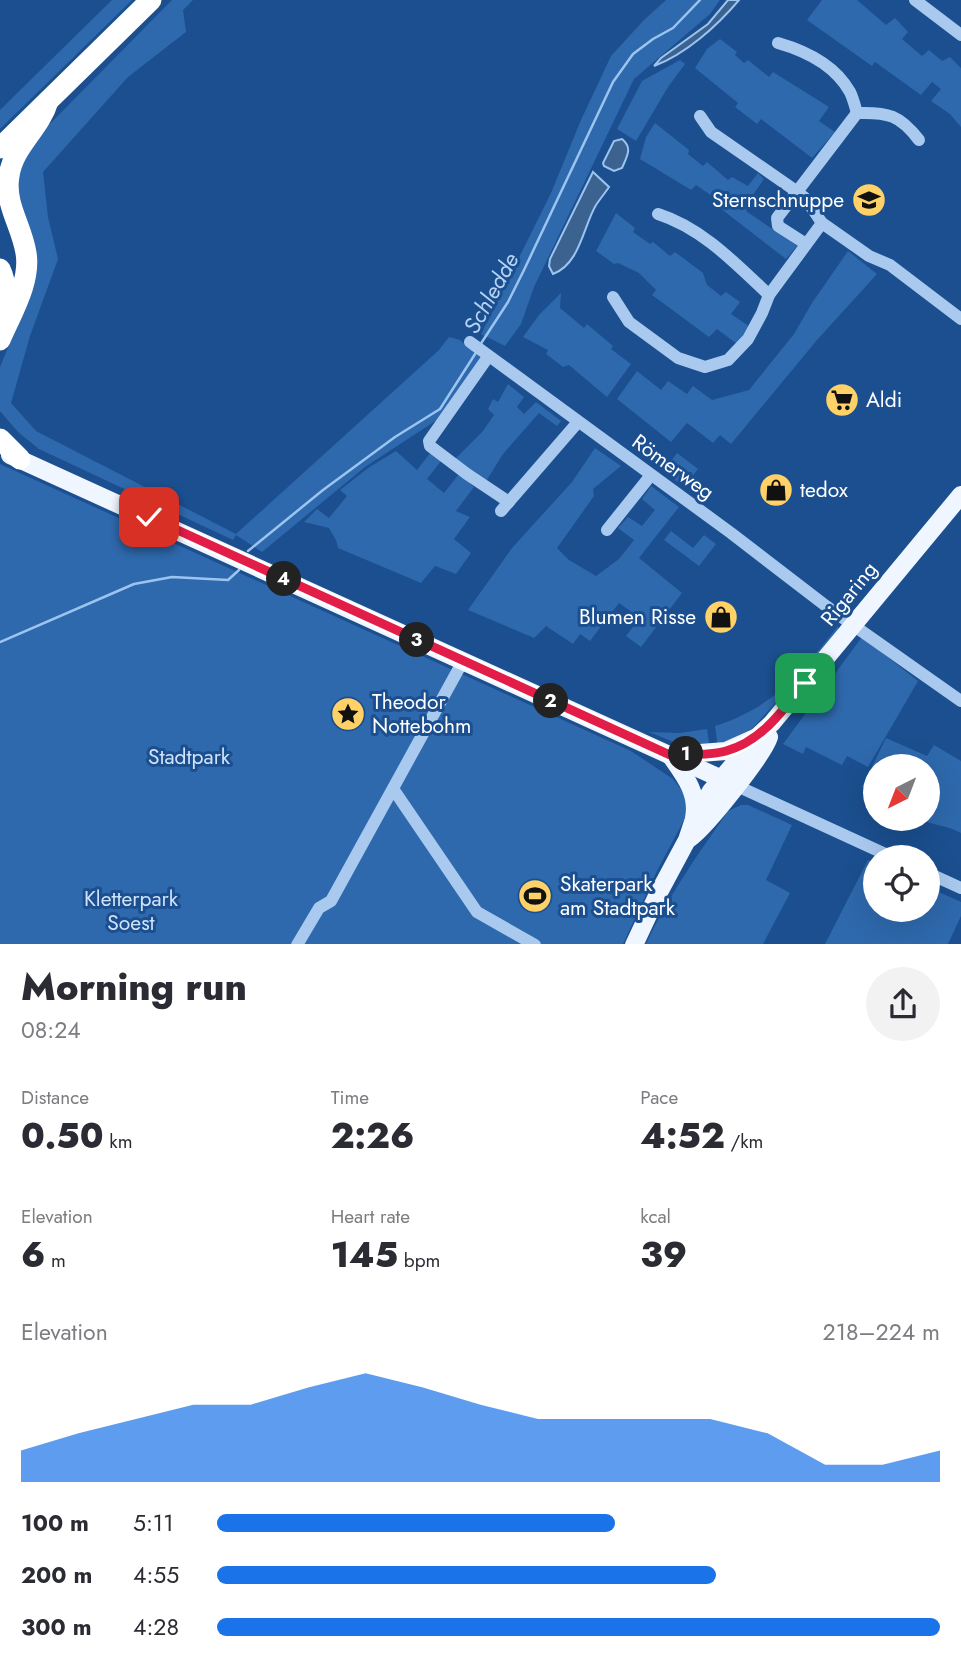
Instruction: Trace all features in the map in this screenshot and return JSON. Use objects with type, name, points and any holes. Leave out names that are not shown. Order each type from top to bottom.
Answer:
[{"type":"highway","points":[[0,148],[151,0]]},
{"type":"highway","points":[[0,340],[22,286],[27,263],[26,251],[9,202],[9,174],[15,155],[42,118],[48,101]]},
{"type":"highway","points":[[0,269],[6,295],[0,318]]},
{"type":"highway","points":[[0,439],[20,459]]},
{"type":"main road","points":[[0,451],[728,782]]},
{"type":"main road","name":"Rigaring","points":[[728,782],[757,737],[772,723],[961,495]]},
{"type":"main road","name":"Rigaring","points":[[728,782],[767,744],[772,723]]},
{"type":"main road","points":[[670,755],[726,751],[757,737]]},
{"type":"main road","points":[[634,944],[687,840],[696,808],[692,789],[670,755]]},
{"type":"main road","points":[[693,822],[728,782]]},
{"type":"main road","points":[[687,840],[701,830],[728,782]]},
{"type":"street","points":[[916,0],[960,33]]},
{"type":"street","points":[[778,43],[803,50],[829,68],[850,92],[857,113]]},
{"type":"street","points":[[806,244],[778,226],[777,218],[857,113],[879,112],[905,122],[919,140]]},
{"type":"street","points":[[700,116],[711,132],[805,198],[822,223],[869,256],[890,265],[961,319]]},
{"type":"street","points":[[658,214],[681,221],[704,237],[769,295]]},
{"type":"street","points":[[613,297],[629,322],[678,358],[705,367],[728,360],[747,339],[769,295],[822,223]]},
{"type":"street","name":"Römerweg","points":[[470,342],[853,625],[961,701]]},
{"type":"street","points":[[488,356],[429,441],[430,446],[505,506],[578,422]]},
{"type":"street","points":[[607,530],[651,475]]},
{"type":"street","points":[[297,944],[319,908],[331,901],[463,661]]},
{"type":"street","points":[[728,782],[866,845]]},
{"type":"street","points":[[394,790],[478,912],[535,944]]},
{"type":"street","points":[[940,878],[961,888]]},
{"type":"green space","points":[[112,0],[132,0],[0,129],[0,110]]},
{"type":"green space","points":[[172,0],[193,0],[183,10],[186,32],[128,77],[43,172],[48,217],[58,259],[30,336],[11,403],[36,431],[236,534],[439,350],[449,337],[460,340],[481,358],[446,414],[365,467],[262,552],[236,535],[233,540],[39,449],[18,432],[0,411],[0,367],[34,284],[18,199],[20,168],[34,140]]},
{"type":"green space","points":[[666,0],[720,0],[710,14],[634,79],[534,287],[521,324],[505,346],[481,334],[551,193],[611,56]]},
{"type":"green space","points":[[822,0],[857,0],[886,25],[895,18],[908,32],[902,39],[922,56],[929,50],[942,61],[950,57],[961,68],[961,127],[950,114],[931,101],[941,89],[932,82],[921,95],[875,62],[872,66],[807,20]]},
{"type":"green space","points":[[720,39],[737,52],[735,55],[744,63],[748,60],[769,77],[773,72],[829,107],[819,121],[835,132],[812,158],[761,119],[757,124],[735,107],[738,103],[695,68],[707,49]]},
{"type":"green space","points":[[680,60],[685,64],[636,141],[617,129],[642,81]]},
{"type":"green space","points":[[655,123],[689,150],[688,154],[703,166],[707,162],[728,180],[732,177],[748,186],[758,173],[764,179],[750,199],[746,211],[797,246],[786,259],[720,208],[722,203],[696,185],[691,190],[640,159],[646,137]]},
{"type":"green space","points":[[616,213],[635,228],[633,232],[650,244],[653,242],[670,256],[675,252],[703,273],[707,285],[721,296],[726,292],[740,302],[731,314],[750,327],[737,344],[717,329],[709,337],[652,295],[656,290],[639,273],[618,263],[614,264],[596,251]]},
{"type":"green space","points":[[848,251],[877,274],[817,340],[731,444],[720,435],[713,443],[687,423],[671,442],[617,399],[637,371],[661,390],[668,381],[687,394],[693,386],[712,400],[749,390],[794,334]]},
{"type":"green space","points":[[561,293],[560,308],[584,328],[587,324],[613,346],[611,349],[631,364],[607,397],[569,365],[563,367],[546,354],[548,350],[523,337],[539,315]]},
{"type":"green space","points":[[508,384],[524,397],[517,407],[524,414],[536,402],[561,421],[557,426],[539,413],[503,454],[485,483],[453,461],[483,431],[494,415],[488,409],[493,399],[498,402]]},
{"type":"green space","points":[[595,448],[621,466],[593,489],[594,496],[557,548],[569,560],[596,576],[619,559],[634,540],[618,528],[628,517],[642,526],[655,510],[642,499],[651,486],[679,507],[639,558],[682,593],[641,647],[626,636],[640,618],[619,603],[590,641],[580,634],[573,644],[546,626],[534,638],[468,610],[512,548],[572,482]]},
{"type":"green space","points":[[396,451],[417,470],[431,452],[441,461],[427,479],[444,493],[459,474],[474,487],[456,511],[470,517],[454,539],[471,553],[456,574],[435,566],[421,583],[338,548],[329,528],[304,522],[317,509],[329,518],[347,496],[340,490]]},
{"type":"green space","points":[[677,453],[698,469],[684,487],[664,471]]},
{"type":"green space","name":"Stadtpark","points":[[0,464],[631,751],[673,779],[688,799],[685,818],[623,944],[0,944]]},
{"type":"green space","points":[[671,531],[693,548],[704,535],[716,544],[699,566],[664,540]]},
{"type":"green space","points":[[838,626],[839,632],[752,729],[718,749],[715,726],[754,709],[785,686]]},
{"type":"green space","points":[[862,637],[918,681],[876,754],[863,754],[863,764],[847,756],[842,765],[806,747],[803,754],[783,744]]},
{"type":"green space","points":[[707,729],[710,750],[691,749],[649,732],[680,733]]},
{"type":"green space","points":[[886,738],[922,754],[878,754]]},
{"type":"green space","points":[[934,745],[961,761],[961,833],[940,825],[940,754],[928,754]]},
{"type":"green space","points":[[748,805],[792,825],[766,880],[790,893],[763,944],[646,944],[672,895],[728,811]]},
{"type":"green space","points":[[863,870],[863,922],[940,922],[940,892],[961,902],[961,916],[948,944],[825,944]]},
{"type":"shaded area","points":[[728,0],[739,0],[700,38],[678,54],[654,66],[708,24]]},
{"type":"shaded area","points":[[622,139],[628,152],[622,168],[614,171],[603,163],[614,141]]},
{"type":"shaded area","points":[[593,172],[609,187],[596,205],[575,254],[562,269],[553,274],[549,266],[550,259]]},
{"type":"waterway","name":"Schledde","points":[[480,345],[508,302],[613,82],[633,54],[673,28],[700,0]]},
{"type":"waterway","name":"Schledde","points":[[248,551],[323,490],[395,437],[440,409],[477,351]]},
{"type":"waterway","name":"Schledde","points":[[0,642],[134,584],[172,577],[228,580],[239,570]]},
{"type":"place","name":"Sternschnuppe","points":[[869,200]]},
{"type":"place","name":"Aldi","points":[[842,400]]},
{"type":"place","name":"tedox","points":[[776,490]]},
{"type":"place","name":"Blumen Risse","points":[[721,617]]},
{"type":"place","name":"Theodor Nottebohm","points":[[348,714]]},
{"type":"place","name":"Skaterpark am Stadtpark","points":[[535,896]]},
{"type":"route","points":[[149,517],[670,755],[726,751],[757,737],[805,683]]},
{"type":"park label","name":"Kletterpark Soest","points":[[131,911]]}]
